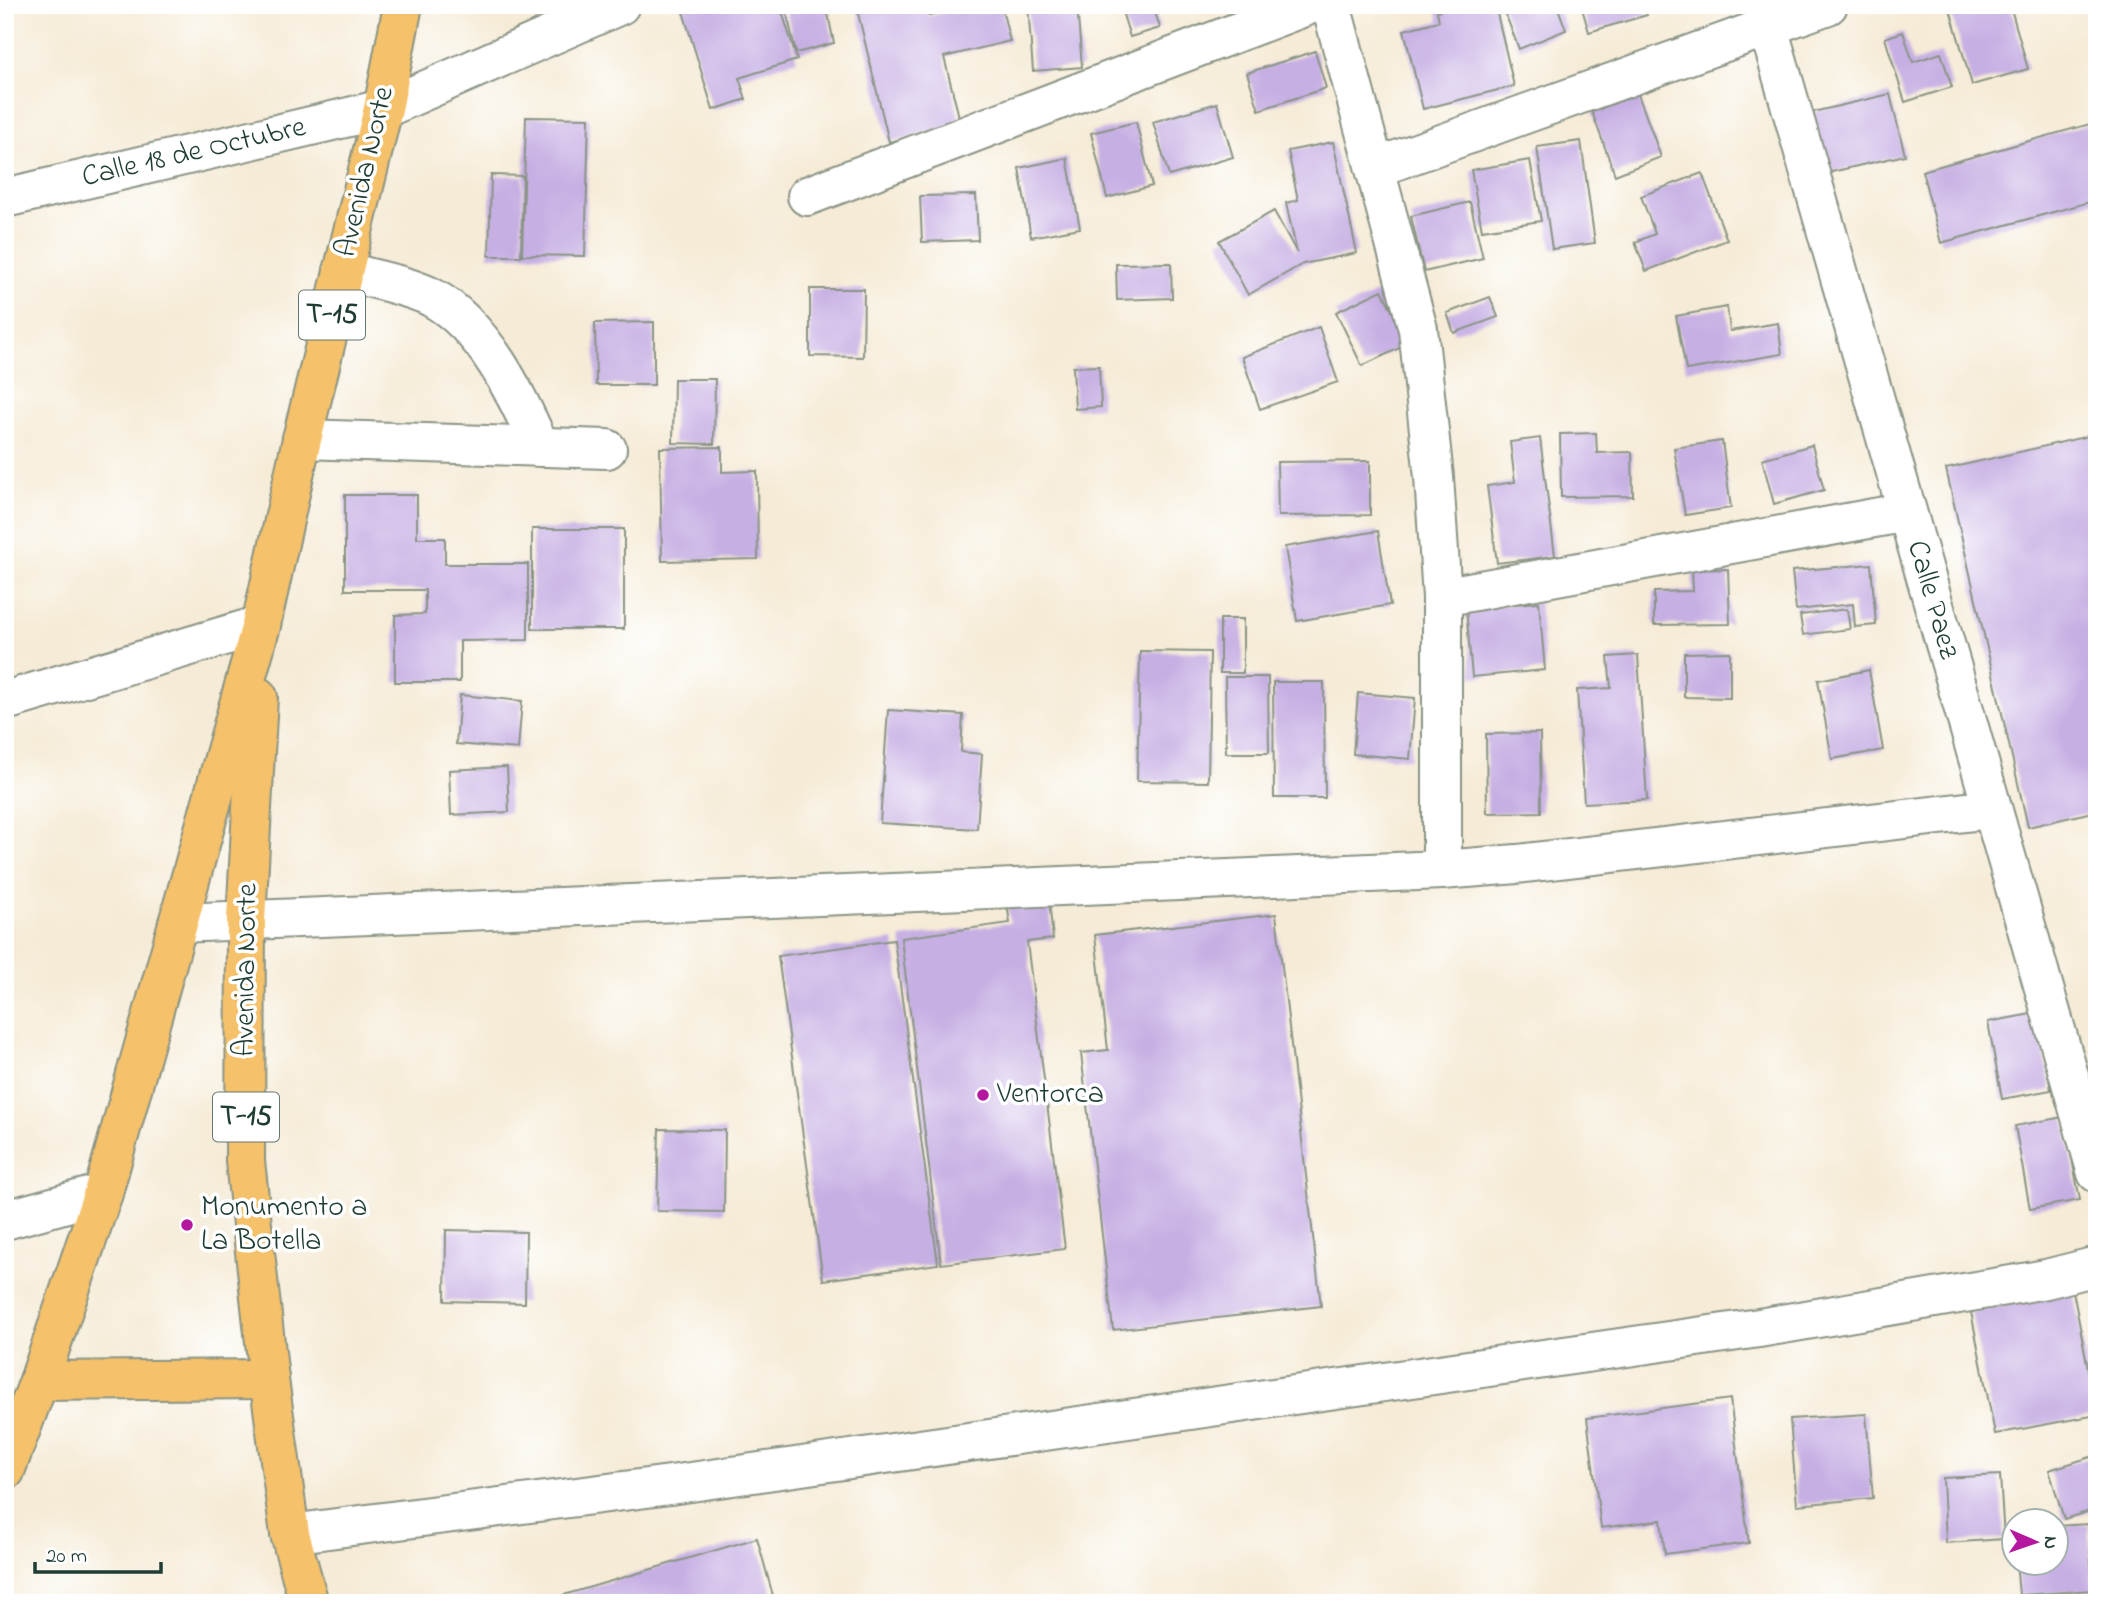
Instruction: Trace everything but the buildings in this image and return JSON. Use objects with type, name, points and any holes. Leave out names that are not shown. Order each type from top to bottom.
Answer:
[{"type":"highway","name":"Avenida Norte","points":[[5,1471],[39,1381],[103,1193],[261,625],[302,439],[383,108],[403,5]]},
{"type":"highway","name":"Avenida Norte","points":[[261,625],[246,920],[245,1161],[269,1379],[290,1534],[309,1603]]},
{"type":"highway","points":[[39,1381],[269,1379]]},
{"type":"street","name":"Calle 18 de Octubre","points":[[5,198],[383,108],[620,5]]},
{"type":"street","points":[[807,197],[1309,5]]},
{"type":"street","points":[[1331,5],[1418,329],[1434,477],[1442,597],[1443,870]]},
{"type":"street","points":[[1374,168],[1828,5]]},
{"type":"street","name":"Calle Paez","points":[[1768,27],[2097,1173]]},
{"type":"street","points":[[343,271],[431,298],[467,324],[519,401],[540,447]]},
{"type":"street","points":[[302,439],[607,449]]},
{"type":"street","points":[[1442,597],[1907,512]]},
{"type":"street","points":[[5,701],[261,625]]},
{"type":"street","points":[[178,923],[1443,870],[1517,864],[1992,808]]},
{"type":"street","points":[[5,1220],[103,1193]]},
{"type":"street","points":[[290,1534],[670,1485],[1759,1328],[2046,1279],[2097,1266]]},
{"type":"place","name":"Ventorca","points":[[983,1095]]},
{"type":"place","name":"Monumento a La Botella","points":[[187,1225]]}]
